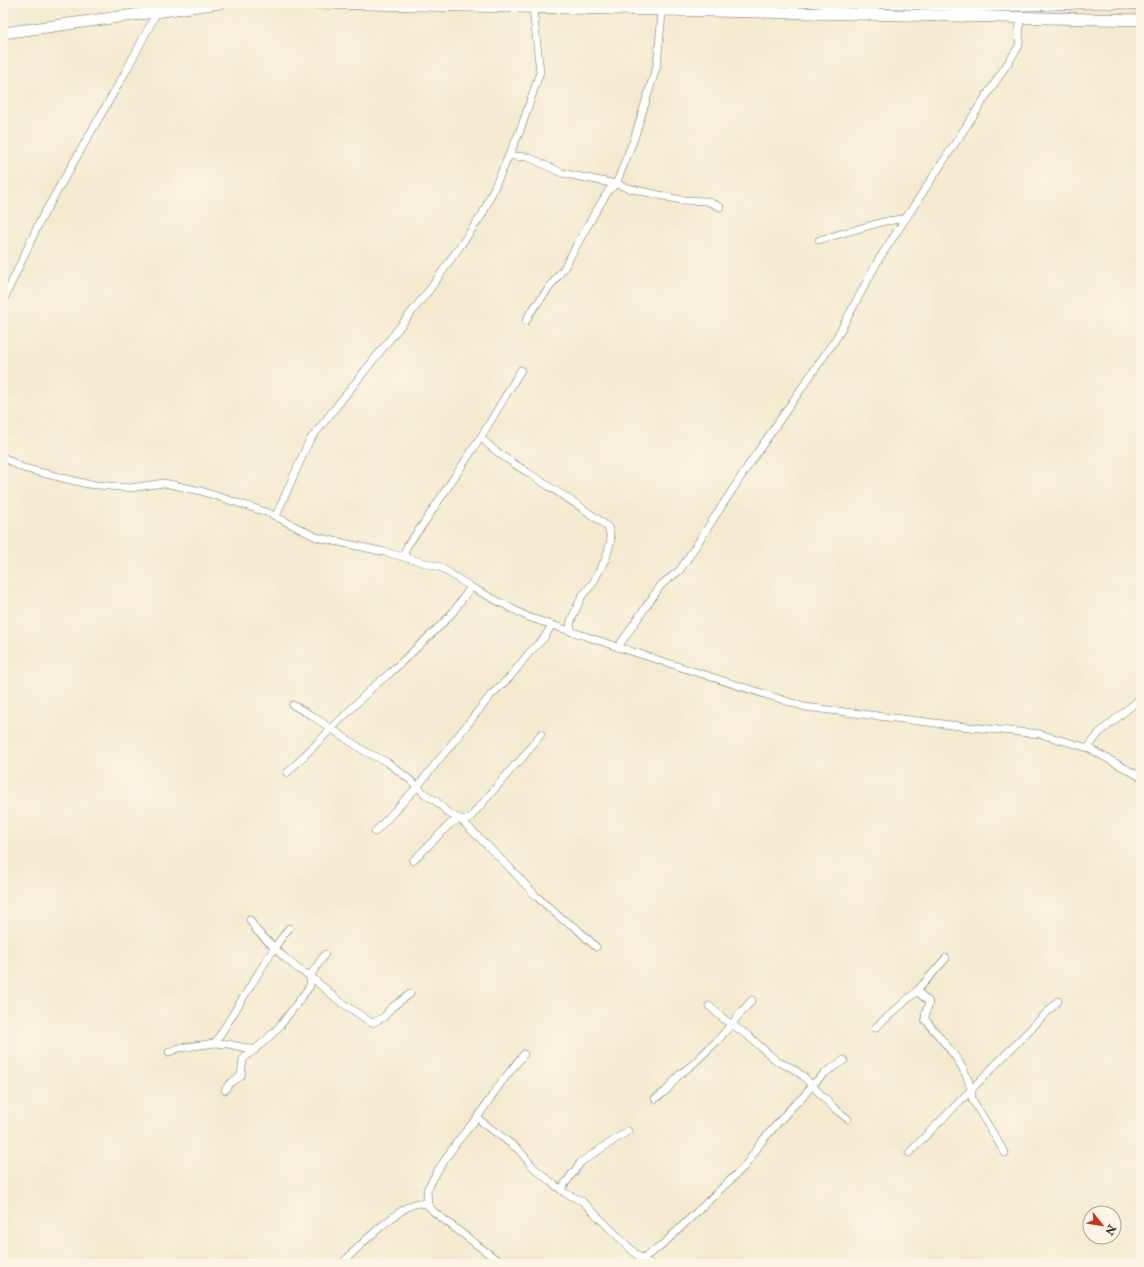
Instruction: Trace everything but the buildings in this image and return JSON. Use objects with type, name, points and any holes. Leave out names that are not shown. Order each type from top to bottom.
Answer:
[{"type":"highway","points":[[3,32],[220,3]]},
{"type":"highway","points":[[317,3],[533,8],[663,7],[1020,18],[1141,20]]},
{"type":"street","points":[[808,3],[829,5],[897,4],[969,8],[1069,4],[1141,6]]},
{"type":"street","points":[[526,321],[530,313],[564,268],[609,190],[616,184],[634,139],[657,65],[663,7]]},
{"type":"street","points":[[276,516],[309,441],[430,289],[482,215],[520,130],[540,72],[533,8]]},
{"type":"street","points":[[3,301],[41,219],[125,73],[157,12]]},
{"type":"street","points":[[618,648],[661,585],[680,570],[750,463],[837,337],[879,259],[1019,46],[1020,18]]},
{"type":"street","points":[[512,156],[528,157],[562,173],[616,184],[681,200],[707,201],[720,207]]},
{"type":"street","points":[[819,240],[886,221],[907,217]]},
{"type":"street","points":[[403,557],[407,546],[424,523],[521,370]]},
{"type":"street","points":[[480,436],[484,442],[509,460],[592,514],[608,527],[611,540],[606,558],[593,583],[582,596],[570,624],[572,632]]},
{"type":"street","points":[[3,458],[23,468],[87,484],[130,488],[164,483],[201,491],[276,516],[316,537],[440,567],[471,587],[528,617],[618,648],[806,707],[959,726],[1040,734],[1088,748],[1141,777]]},
{"type":"street","points":[[287,773],[373,687],[390,674],[442,624],[453,612],[471,587]]},
{"type":"street","points":[[375,832],[417,787],[491,694],[510,677],[529,652],[544,638],[552,625]]},
{"type":"street","points":[[1088,748],[1099,733],[1141,698]]},
{"type":"street","points":[[293,705],[314,716],[366,752],[387,762],[436,801],[448,813],[460,819],[536,896],[562,919],[575,927],[596,947]]},
{"type":"street","points":[[413,861],[450,824],[460,819],[469,819],[519,762],[541,734]]},
{"type":"street","points":[[250,920],[256,930],[298,969],[310,976],[338,1000],[372,1023],[384,1018],[391,1008],[410,994]]},
{"type":"street","points":[[216,1043],[274,948],[289,928]]},
{"type":"street","points":[[225,1090],[229,1084],[241,1076],[243,1059],[255,1050],[280,1026],[310,986],[310,976],[325,954]]},
{"type":"street","points":[[875,1028],[917,991],[946,958]]},
{"type":"street","points":[[917,991],[929,1002],[929,1006],[925,1012],[925,1019],[965,1072],[972,1089],[972,1099],[1006,1153]]},
{"type":"street","points":[[655,1100],[666,1091],[678,1075],[692,1065],[718,1040],[752,1000]]},
{"type":"street","points":[[909,1153],[1010,1052],[1058,1001]]},
{"type":"street","points":[[710,1006],[731,1024],[746,1034],[778,1062],[792,1068],[812,1085],[834,1108],[848,1119]]},
{"type":"street","points":[[169,1052],[179,1048],[216,1043],[255,1050]]},
{"type":"street","points":[[506,1264],[493,1257],[434,1212],[428,1205],[427,1190],[457,1142],[477,1118],[500,1084],[524,1054]]},
{"type":"street","points":[[639,1262],[660,1247],[745,1166],[770,1132],[804,1096],[812,1085],[825,1072],[844,1060]]},
{"type":"street","points":[[477,1118],[519,1150],[533,1166],[560,1189],[582,1201],[639,1262],[652,1264]]},
{"type":"street","points":[[560,1189],[581,1162],[628,1131]]},
{"type":"street","points":[[342,1264],[352,1253],[397,1213],[418,1203],[428,1205]]}]
